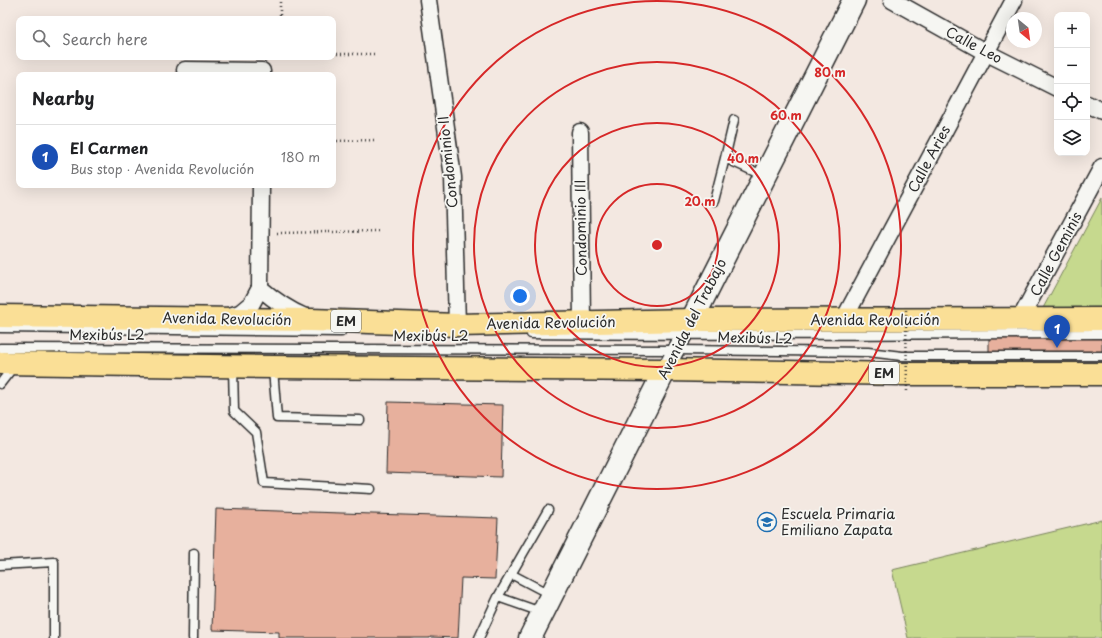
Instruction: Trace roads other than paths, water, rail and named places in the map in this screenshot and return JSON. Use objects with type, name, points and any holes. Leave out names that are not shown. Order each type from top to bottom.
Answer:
[{"type":"main road","name":"Avenida del Trabajo","points":[[688,328],[854,0]]},
{"type":"main road","name":"Avenida Revolución","points":[[0,316],[311,320],[454,330],[582,323],[688,328],[844,319],[1102,319]]},
{"type":"main road","name":"EM","points":[[8,363],[902,374],[1102,374]]},
{"type":"main road","name":"Avenida del Trabajo","points":[[530,638],[665,370]]},
{"type":"street","name":"Condominio II","points":[[428,0],[453,177],[454,330]]},
{"type":"street","name":"Calle Leo","points":[[892,0],[985,52],[1054,86]]},
{"type":"street","name":"Calle Aries","points":[[844,319],[1014,0]]},
{"type":"street","points":[[185,70],[262,72]]},
{"type":"street","points":[[1090,105],[1102,111]]},
{"type":"street","name":"Condominio III","points":[[580,132],[582,323]]},
{"type":"street","name":"Calle Geminis","points":[[1020,319],[1102,167]]},
{"type":"street","points":[[221,319],[240,313],[252,303],[260,288],[261,188]]},
{"type":"street","points":[[260,288],[271,298],[290,311],[311,320]]},
{"type":"street","name":"Avenida del Trabajo","points":[[665,370],[688,328]]},
{"type":"lane","points":[[714,201],[734,120]]},
{"type":"lane","points":[[724,158],[765,176]]},
{"type":"lane","name":"Mexibús L2","points":[[0,328],[350,332]]},
{"type":"lane","name":"Mexibús L2","points":[[524,334],[688,328],[902,334],[1102,334]]},
{"type":"lane","name":"Mexibús L2","points":[[0,348],[676,350],[868,352],[902,356],[1102,356]]},
{"type":"lane","points":[[0,384],[8,363]]},
{"type":"lane","points":[[233,366],[234,411],[256,432],[264,483],[371,489]]},
{"type":"lane","points":[[273,367],[277,418],[360,420]]},
{"type":"lane","points":[[479,638],[498,597],[548,510]]},
{"type":"lane","points":[[193,638],[194,552]]},
{"type":"lane","points":[[0,565],[54,562],[54,638]]},
{"type":"lane","points":[[511,574],[547,604]]},
{"type":"lane","points":[[498,597],[547,604]]},
{"type":"place","name":"El Carmen","points":[[1057,348]]},
{"type":"place","name":"Escuela Primaria Emiliano Zapata","points":[[767,522]]}]
